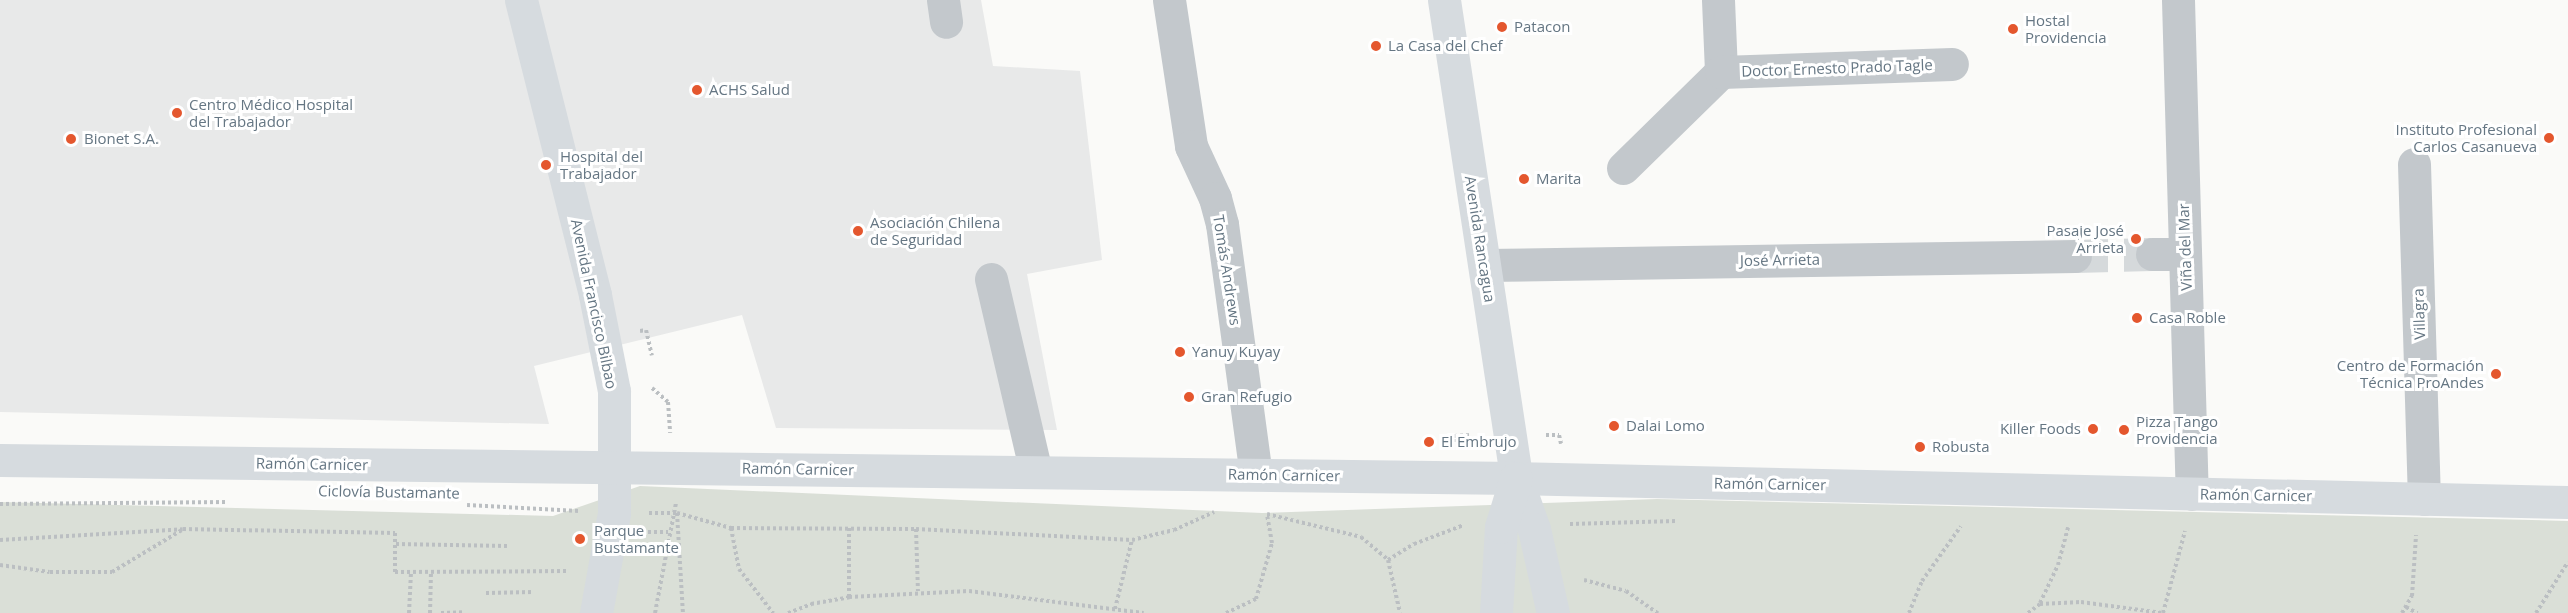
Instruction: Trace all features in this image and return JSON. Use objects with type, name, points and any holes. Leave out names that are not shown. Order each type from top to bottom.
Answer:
[{"type":"main road","name":"Avenida Francisco Bilbao","points":[[521,0],[596,295],[614,391],[616,467],[614,513],[605,574],[596,613]]},
{"type":"main road","name":"Avenida Rancagua","points":[[1444,0],[1516,478],[1534,529],[1553,613]]},
{"type":"main road","name":"Ramón Carnicer","points":[[0,460],[1516,478],[2568,502]]},
{"type":"main road","name":"Avenida Rancagua","points":[[1496,613],[1502,527],[1516,478]]},
{"type":"street","name":"Tomás Andrews","points":[[1169,0],[1191,147],[1215,198],[1222,224],[1256,474]]},
{"type":"street","name":"Doctor Ernesto Prado Tagle","points":[[1718,0],[1721,72]]},
{"type":"street","name":"Viña del Mar","points":[[2178,0],[2192,494]]},
{"type":"street","name":"Doctor Ernesto Prado Tagle","points":[[1623,168],[1721,72],[1952,64]]},
{"type":"street","name":"Villagra","points":[[2414,164],[2424,499]]},
{"type":"street","points":[[2152,254],[2185,254]]},
{"type":"street","name":"José Arrieta","points":[[1485,265],[2075,256]]},
{"type":"street","points":[[991,279],[1036,472]]},
{"type":"path","points":[[646,330],[652,355]]},
{"type":"path","points":[[668,402],[683,613]]},
{"type":"path","points":[[1226,613],[1256,599],[1272,543],[1256,474]]},
{"type":"path","name":"Ciclovía Bustamante","points":[[465,505],[614,513],[677,513],[731,528],[916,529],[1132,540],[1174,530],[1208,516],[1235,499],[1256,474]]},
{"type":"path","points":[[0,504],[233,502]]},
{"type":"path","points":[[655,613],[668,532],[677,513]]},
{"type":"path","points":[[1267,514],[1361,537],[1389,560],[1400,613]]},
{"type":"path","points":[[1389,560],[1414,544],[1467,524],[1502,527]]},
{"type":"path","points":[[1909,613],[1934,561],[1961,525]]},
{"type":"path","points":[[2028,613],[2040,604],[2058,566],[2068,527]]},
{"type":"path","points":[[731,528],[739,569],[773,613]]},
{"type":"path","points":[[849,528],[849,597]]},
{"type":"path","points":[[916,529],[918,591]]},
{"type":"path","points":[[0,540],[183,530],[396,533],[395,572],[557,570],[605,574]]},
{"type":"path","points":[[0,565],[50,572],[112,572],[183,530]]},
{"type":"path","points":[[2040,604],[2081,602],[2128,611],[2162,613],[2185,530]]},
{"type":"path","points":[[2402,613],[2412,596],[2416,535]]},
{"type":"path","points":[[1115,609],[1132,540]]},
{"type":"path","points":[[396,544],[507,546]]},
{"type":"path","points":[[2536,613],[2568,562]]},
{"type":"path","points":[[409,613],[411,572]]},
{"type":"path","points":[[430,613],[431,572]]},
{"type":"path","points":[[1580,579],[1626,591],[1658,613]]},
{"type":"path","points":[[788,613],[811,604],[849,597],[918,591],[969,591],[1144,613]]},
{"type":"path","points":[[486,593],[534,592]]},
{"type":"path","points":[[2406,607],[2417,613]]},
{"type":"path","points":[[441,613],[464,612]]},
{"type":"shaded area","name":"Hospital del Trabajador","points":[[0,0],[981,0],[993,66],[1080,71],[1102,260],[1027,274],[1057,430],[776,428],[742,315],[534,366],[549,424],[0,412]]},
{"type":"shaded area","name":"Parque Bustamante","points":[[640,486],[1262,513],[1657,499],[2568,521],[2568,613],[0,613],[0,502],[553,516]]},
{"type":"tunnel","points":[[2075,256],[2152,254]]},
{"type":"place","name":"Patacon","points":[[1502,27]]},
{"type":"place","name":"Hostal Providencia","points":[[2013,29]]},
{"type":"place","name":"La Casa del Chef","points":[[1376,46]]},
{"type":"place","name":"ACHS Salud","points":[[697,90]]},
{"type":"place","name":"Centro Médico Hospital del Trabajador","points":[[177,113]]},
{"type":"place","name":"Instituto Profesional Carlos Casanueva","points":[[2549,138]]},
{"type":"place","name":"Bionet S.A.","points":[[71,139]]},
{"type":"place","name":"Hospital del Trabajador","points":[[546,165]]},
{"type":"place","name":"Marita","points":[[1524,179]]},
{"type":"place","name":"Asociación Chilena de Seguridad","points":[[858,231]]},
{"type":"place","name":"Pasaje José Arrieta","points":[[2136,239]]},
{"type":"place","name":"Casa Roble","points":[[2137,318]]},
{"type":"place","name":"Yanuy Kuyay","points":[[1180,352]]},
{"type":"place","name":"Centro de Formación Técnica ProAndes","points":[[2496,374]]},
{"type":"place","name":"Gran Refugio","points":[[1189,397]]},
{"type":"place","name":"Dalai Lomo","points":[[1614,426]]},
{"type":"place","name":"Killer Foods","points":[[2093,429]]},
{"type":"place","name":"Pizza Tango Providencia","points":[[2124,430]]},
{"type":"place","name":"El Embrujo","points":[[1429,442]]},
{"type":"place","name":"Robusta","points":[[1920,447]]},
{"type":"place","name":"Parque Bustamante","points":[[580,539]]}]
